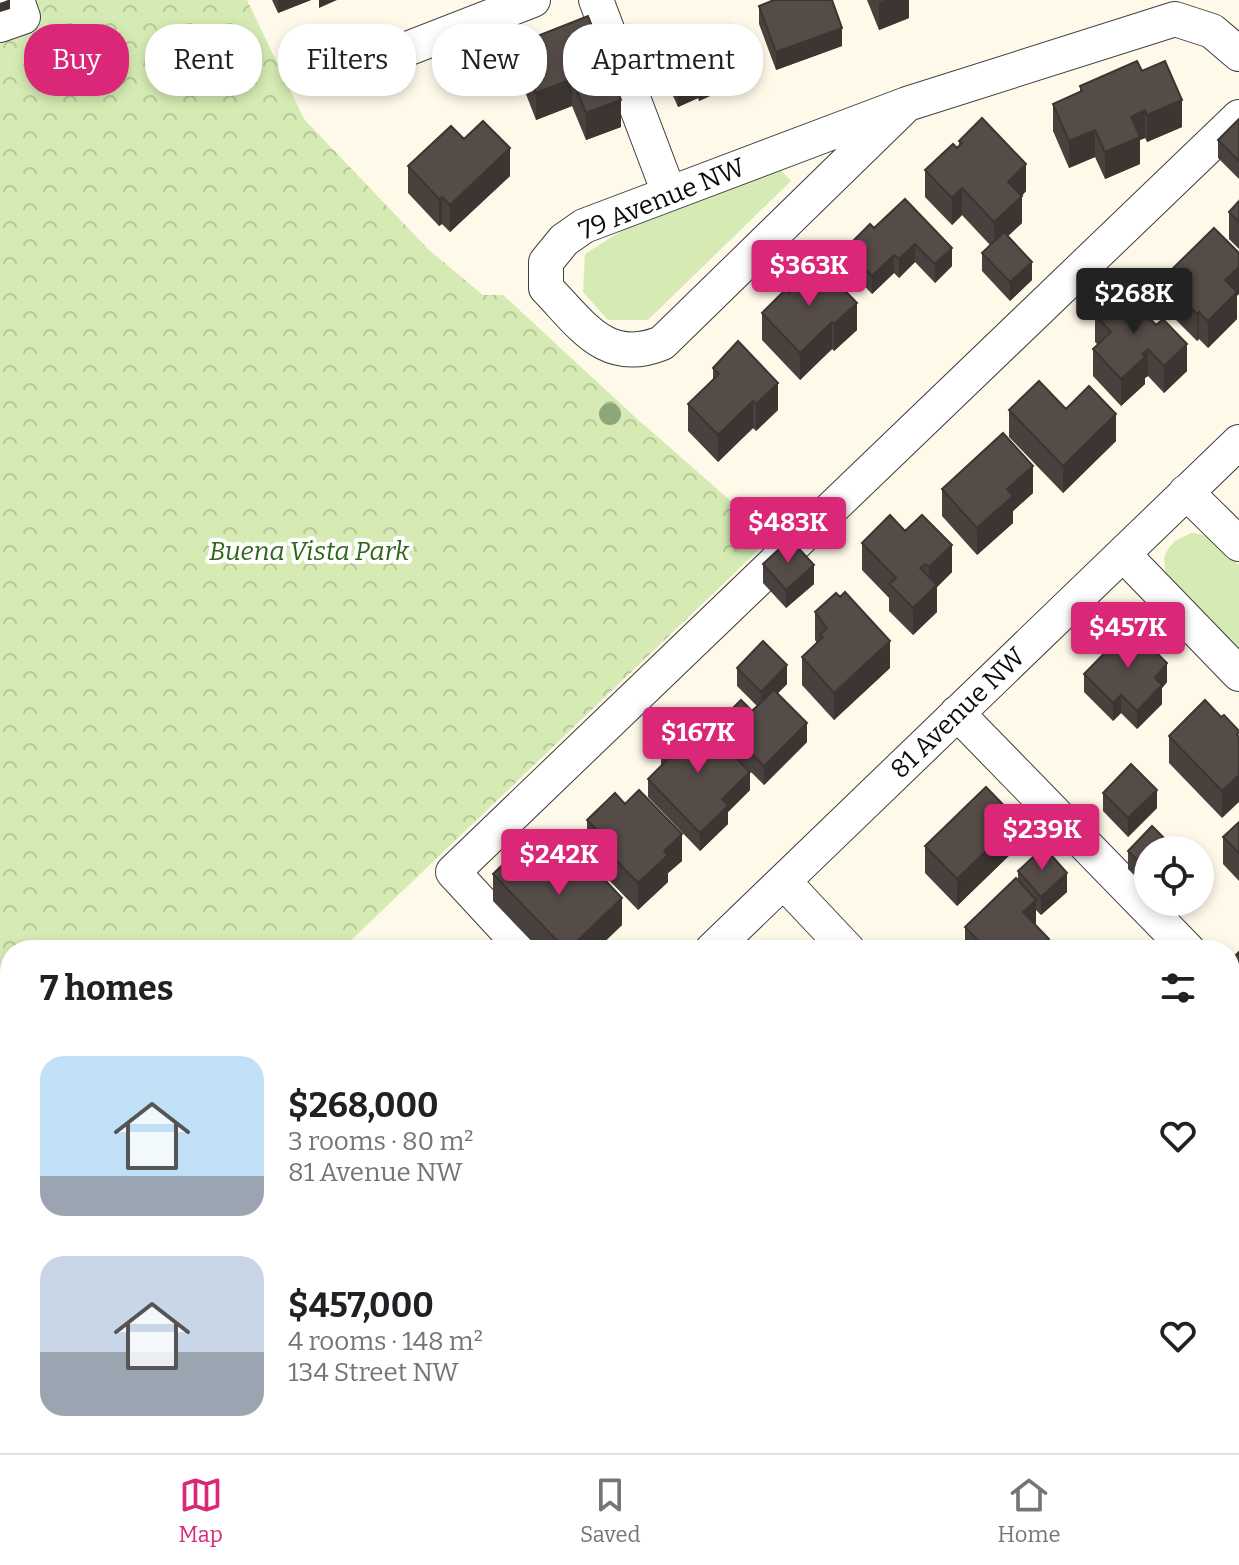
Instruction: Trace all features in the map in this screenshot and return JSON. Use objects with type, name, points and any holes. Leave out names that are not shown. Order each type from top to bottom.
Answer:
[{"type":"street","points":[[0,25],[23,17],[17,0]]},
{"type":"street","points":[[416,45],[533,0]]},
{"type":"street","points":[[596,0],[669,193]]},
{"type":"street","name":"79 Avenue NW","points":[[907,104],[662,343],[643,351],[614,349],[594,336],[546,288],[546,262],[564,240],[584,226],[907,104],[1175,19],[1212,31],[1239,54]]},
{"type":"street","points":[[516,940],[453,872],[1239,117]]},
{"type":"street","name":"81 Avenue NW","points":[[723,940],[1239,442]]},
{"type":"street","points":[[1186,492],[1239,544]]},
{"type":"street","points":[[1123,554],[1239,674]]},
{"type":"street","points":[[957,713],[1178,940]]},
{"type":"street","points":[[784,882],[839,940]]},
{"type":"green space","name":"Buena Vista Park","points":[[0,0],[247,0],[258,24],[145,24],[145,96],[262,96],[262,31],[278,65],[278,96],[293,96],[304,119],[429,250],[483,295],[503,295],[635,417],[772,537],[351,940],[0,940]]},
{"type":"green space","points":[[779,168],[791,181],[648,320],[608,320],[583,292],[585,254],[626,228]]},
{"type":"green space","points":[[1191,533],[1212,540],[1239,565],[1239,657],[1166,578],[1164,558],[1168,549],[1175,541]]},
{"type":"building","points":[[774,0],[832,0],[842,28],[776,52],[759,6]]},
{"type":"building","points":[[588,16],[591,24],[568,24]]},
{"type":"building","points":[[563,26],[563,82],[547,89],[547,32]]},
{"type":"building","points":[[1137,61],[1142,71],[1165,61],[1182,100],[1147,115],[1145,110],[1131,117],[1140,137],[1105,152],[1095,130],[1069,141],[1053,104],[1082,91],[1080,86]]},
{"type":"building","points":[[579,96],[619,96],[621,100],[586,113]]},
{"type":"building","points":[[982,118],[1026,164],[1008,182],[1022,196],[994,222],[962,188],[952,198],[925,170],[953,144],[957,148],[962,143],[959,141]]},
{"type":"building","points":[[1239,119],[1239,161],[1218,140]]},
{"type":"building","points":[[483,121],[510,148],[450,205],[442,197],[439,199],[408,166],[451,126],[464,139]]},
{"type":"building","points":[[905,199],[952,248],[935,264],[915,244],[899,259],[894,255],[872,276],[846,248],[870,224],[874,228]]},
{"type":"building","points":[[1239,201],[1239,222],[1229,212]]},
{"type":"building","points":[[1214,228],[1239,253],[1239,267],[1225,280],[1237,292],[1208,321],[1162,279]]},
{"type":"building","points":[[1004,232],[1032,262],[1010,282],[982,253]]},
{"type":"building","points":[[819,264],[857,303],[800,353],[762,313],[786,289],[789,293]]},
{"type":"building","points":[[1122,289],[1156,325],[1163,319],[1187,344],[1164,366],[1148,349],[1142,354],[1145,357],[1121,379],[1093,349],[1111,332],[1095,315]]},
{"type":"building","points":[[738,341],[778,383],[756,404],[753,401],[718,435],[688,404],[719,374],[713,368]]},
{"type":"building","points":[[1039,381],[1066,409],[1089,386],[1116,414],[1063,466],[1009,410]]},
{"type":"building","points":[[1003,433],[1033,466],[1007,489],[1013,496],[977,528],[942,489]]},
{"type":"building","points":[[890,515],[905,531],[922,515],[952,545],[929,567],[925,564],[920,568],[937,585],[913,608],[889,584],[896,578],[862,543]]},
{"type":"building","points":[[790,539],[814,565],[786,590],[763,564]]},
{"type":"building","points":[[845,592],[890,641],[834,693],[802,657],[823,637],[820,635],[827,628],[815,612],[836,593],[840,597]]},
{"type":"building","points":[[1130,627],[1167,663],[1155,678],[1162,685],[1137,711],[1121,695],[1113,703],[1084,674]]},
{"type":"building","points":[[763,641],[787,665],[761,692],[737,668]]},
{"type":"building","points":[[774,690],[807,723],[764,766],[730,733],[733,730],[722,719],[741,700],[752,711]]},
{"type":"building","points":[[1205,700],[1239,731],[1239,775],[1222,791],[1169,736]]},
{"type":"building","points":[[698,719],[750,772],[722,799],[728,806],[700,833],[648,779],[669,758],[661,750]]},
{"type":"building","points":[[1131,764],[1157,790],[1128,818],[1103,793]]},
{"type":"building","points":[[986,787],[1018,820],[957,879],[925,846]]},
{"type":"building","points":[[639,790],[682,834],[664,851],[668,855],[638,883],[601,845],[606,840],[587,820],[615,793],[625,804]]},
{"type":"building","points":[[1239,822],[1239,853],[1223,837]]},
{"type":"building","points":[[1152,826],[1162,836],[1142,836]]},
{"type":"building","points":[[1044,847],[1067,873],[1041,897],[1018,871]]},
{"type":"building","points":[[519,849],[557,884],[584,858],[622,898],[578,940],[556,940],[493,874]]},
{"type":"building","points":[[1016,878],[1036,900],[1023,912],[1049,939],[977,940],[965,927]]}]
